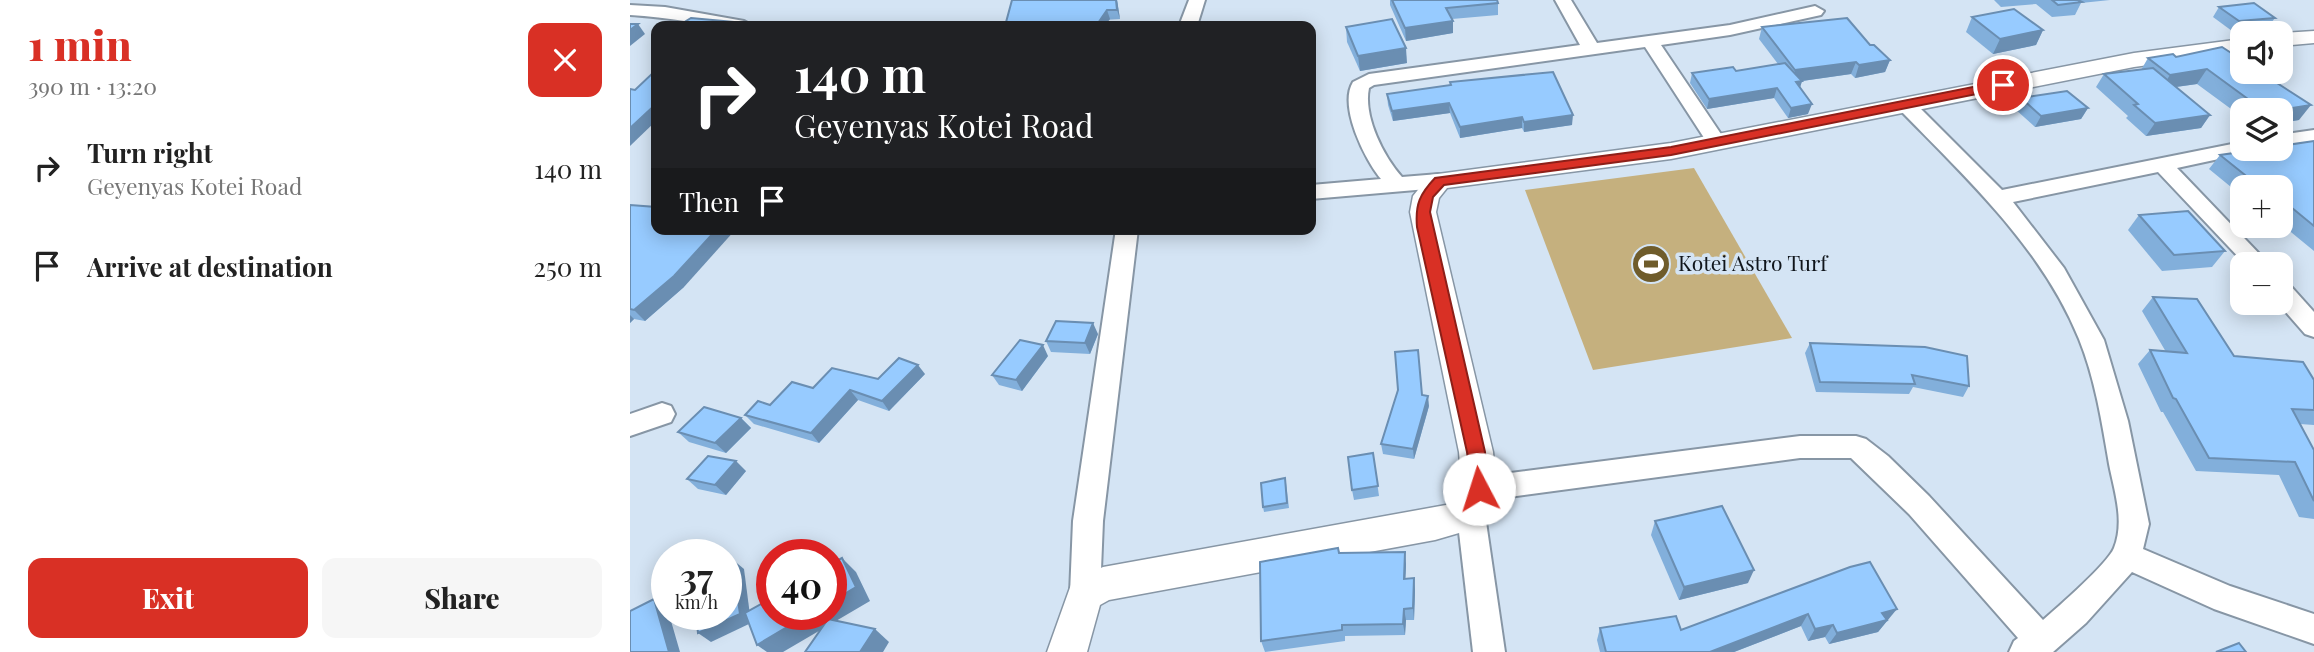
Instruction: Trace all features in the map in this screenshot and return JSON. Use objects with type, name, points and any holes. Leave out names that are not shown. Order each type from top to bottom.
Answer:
[{"type":"street","points":[[1190,21],[1197,0]]},
{"type":"street","points":[[1563,0],[1591,48]]},
{"type":"street","points":[[630,10],[665,12],[716,21]]},
{"type":"street","points":[[1397,184],[1376,160],[1364,127],[1358,94],[1360,86],[1369,80],[1730,30],[1815,11]]},
{"type":"street","points":[[2293,39],[2314,37]]},
{"type":"street","points":[[1650,40],[1717,143]]},
{"type":"street","points":[[1316,192],[1440,181],[1618,159],[1717,143],[2134,60],[2230,47]]},
{"type":"street","points":[[1085,594],[1103,584],[1144,575],[1435,524],[1475,502],[1800,447],[1856,447],[1878,464],[1919,505],[2033,647],[2075,613],[2127,556],[2134,524],[2115,421],[2092,340],[2049,264],[2021,224],[1907,106]]},
{"type":"street","points":[[2293,139],[2313,137]]},
{"type":"street","points":[[1997,198],[2230,150]]},
{"type":"street","points":[[2162,164],[2246,252]]},
{"type":"street","points":[[1440,181],[1426,196],[1423,212],[1476,452],[1475,502],[1489,652]]},
{"type":"street","points":[[1067,652],[1085,594],[1088,521],[1125,235]]},
{"type":"street","points":[[2293,304],[2314,328]]},
{"type":"street","points":[[630,425],[663,414]]},
{"type":"street","points":[[2127,556],[2225,599],[2314,629]]},
{"type":"shaded area","name":"Kotei Astro Turf","points":[[1694,168],[1792,338],[1593,370],[1525,190]]},
{"type":"building","points":[[1012,0],[1116,0],[1117,10],[1107,10],[1099,21],[1006,21]]},
{"type":"building","points":[[1392,0],[1497,0],[1498,3],[1446,8],[1453,21],[1405,28]]},
{"type":"building","points":[[2052,0],[2078,0],[2082,2],[2058,5]]},
{"type":"building","points":[[2254,3],[2275,18],[2239,21],[2219,7]]},
{"type":"building","points":[[2014,9],[2043,30],[2000,39],[1972,17]]},
{"type":"building","points":[[691,18],[724,21],[686,21]]},
{"type":"building","points":[[1847,18],[1870,45],[1874,45],[1890,60],[1795,70],[1762,27]]},
{"type":"building","points":[[1392,19],[1406,48],[1358,56],[1346,27]]},
{"type":"building","points":[[2222,47],[2230,52],[2230,84],[2279,84],[2311,105],[2293,108],[2293,98],[2247,98],[2207,69],[2170,75],[2148,58],[2173,54],[2176,57]]},
{"type":"building","points":[[1785,63],[1802,81],[1796,82],[1812,104],[1791,108],[1777,88],[1709,99],[1692,73],[1733,67],[1736,71]]},
{"type":"building","points":[[2153,68],[2210,115],[2155,123],[2104,74]]},
{"type":"building","points":[[1553,72],[1573,115],[1524,122],[1522,117],[1460,127],[1449,103],[1392,111],[1387,94],[1451,85],[1450,82]]},
{"type":"building","points":[[651,75],[651,109],[630,128],[630,89],[635,90]]},
{"type":"building","points":[[2067,91],[2088,108],[2041,116],[2021,98]]},
{"type":"building","points":[[2314,141],[2314,226],[2293,209],[2293,175],[2245,175],[2220,155],[2230,154],[2230,161],[2293,161],[2293,144]]},
{"type":"building","points":[[630,205],[651,207],[651,235],[712,235],[674,276],[634,310],[630,309]]},
{"type":"building","points":[[2188,211],[2225,251],[2174,255],[2139,215]]},
{"type":"building","points":[[2153,297],[2197,299],[2234,356],[2303,362],[2314,380],[2314,410],[2292,409],[2314,450],[2314,501],[2295,462],[2209,458],[2173,398],[2150,350],[2187,353]]},
{"type":"building","points":[[1056,321],[1093,323],[1085,343],[1046,341]]},
{"type":"building","points":[[1020,340],[1043,345],[1016,380],[992,375]]},
{"type":"building","points":[[1810,343],[1925,347],[1967,356],[1969,386],[1912,375],[1915,384],[1820,382]]},
{"type":"building","points":[[1418,350],[1422,395],[1428,396],[1413,449],[1381,444],[1398,390],[1395,352]]},
{"type":"building","points":[[899,358],[918,365],[882,401],[850,390],[811,433],[745,415],[758,401],[770,405],[792,382],[813,388],[832,368],[878,379]]},
{"type":"building","points":[[704,407],[741,418],[715,443],[678,432]]},
{"type":"building","points":[[1373,453],[1378,486],[1352,490],[1348,457]]},
{"type":"building","points":[[708,456],[736,461],[715,485],[687,479]]},
{"type":"building","points":[[1285,478],[1287,503],[1263,507],[1261,483]]},
{"type":"building","points":[[1722,506],[1754,570],[1684,587],[1655,521]]},
{"type":"building","points":[[1338,548],[1339,553],[1405,552],[1404,579],[1414,578],[1413,608],[1404,609],[1403,624],[1342,625],[1342,630],[1261,641],[1260,562]]},
{"type":"building","points":[[1870,562],[1897,609],[1882,613],[1887,620],[1837,633],[1833,625],[1815,629],[1808,614],[1710,652],[1606,652],[1600,628],[1676,616],[1681,630]]},
{"type":"building","points":[[847,568],[856,587],[847,592]]},
{"type":"building","points":[[651,600],[651,630],[663,630],[669,652],[630,652],[630,611]]},
{"type":"building","points":[[756,607],[756,630],[782,630],[757,645],[745,613]]},
{"type":"building","points":[[847,623],[875,629],[860,652],[805,652],[820,630],[847,630]]},
{"type":"building","points":[[2239,643],[2246,652],[2216,652]]},
{"type":"place","name":"Kotei Astro Turf","points":[[1651,264]]},
{"type":"route","points":[[1479,489],[1476,452],[1423,212],[1426,196],[1440,181],[1671,151],[1779,132],[2003,85]]}]
